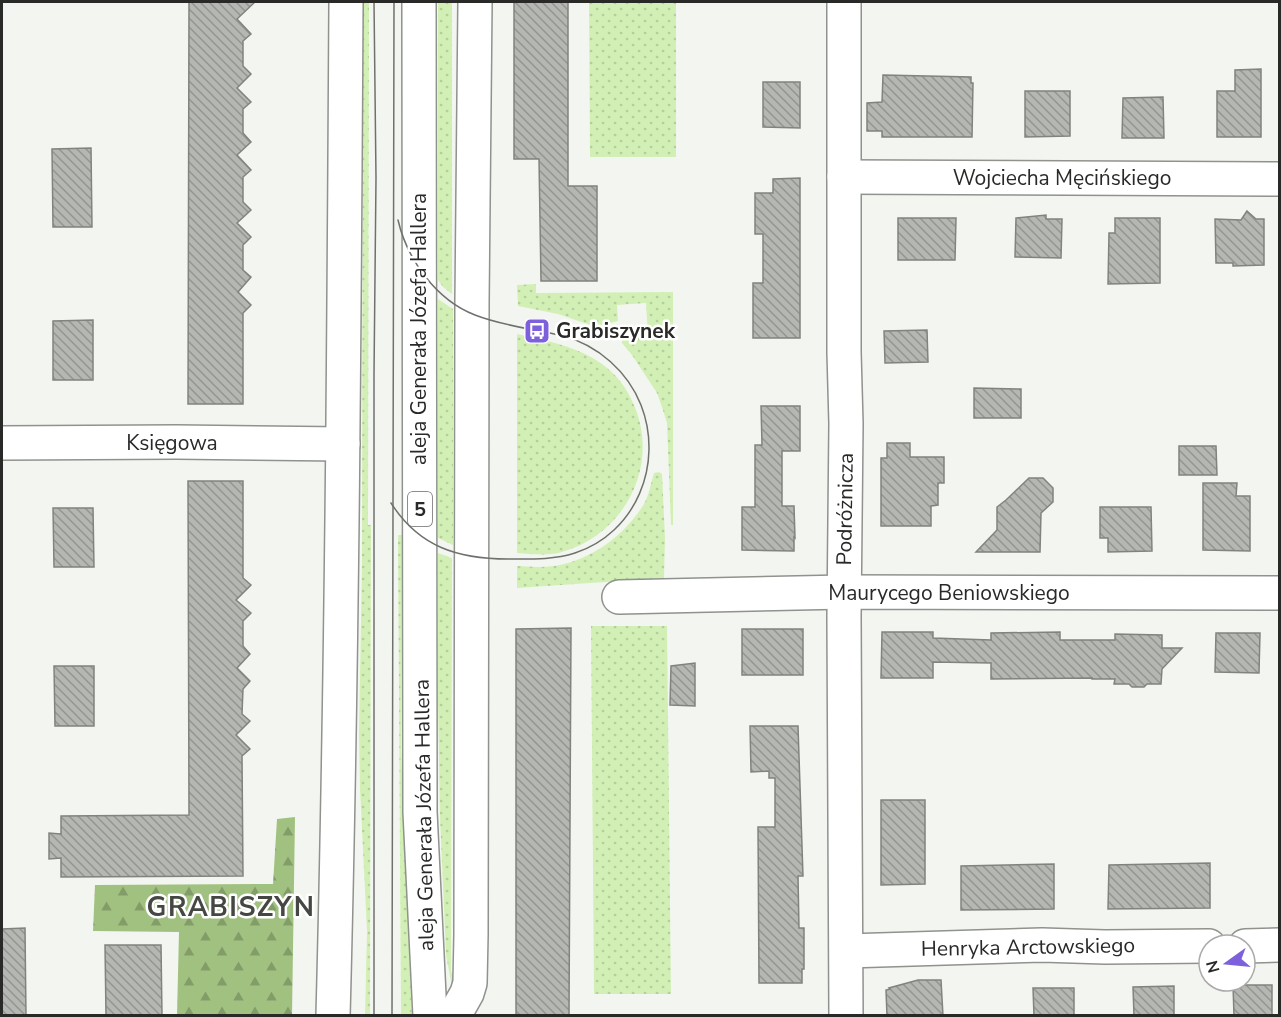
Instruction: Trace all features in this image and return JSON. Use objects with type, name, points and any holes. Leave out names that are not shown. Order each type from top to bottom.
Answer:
[{"type":"street","points":[[333,1016],[339,803],[344,444],[346,2]]},
{"type":"street","name":"aleja Generała Józefa Hallera","points":[[419,2],[420,812],[430,1016]]},
{"type":"street","points":[[454,1016],[467,993],[470,982],[471,935],[474,2]]},
{"type":"street","name":"Podróżnicza","points":[[844,2],[846,1016]]},
{"type":"street","name":"Wojciecha Męcińskiego","points":[[844,177],[1280,179]]},
{"type":"street","name":"Księgowa","points":[[2,443],[344,444]]},
{"type":"street","name":"Maurycego Beniowskiego","points":[[619,597],[844,592],[1280,593]]},
{"type":"street","name":"Henryka Arctowskiego","points":[[847,951],[1042,945],[1197,946]]},
{"type":"street","points":[[1257,945],[1280,945]]},
{"type":"green space","points":[[363,2],[369,2],[370,1016],[365,1015],[367,931],[359,733],[362,563]]},
{"type":"green space","points":[[438,2],[452,2],[452,294],[438,280]]},
{"type":"green space","points":[[589,2],[676,2],[676,157],[590,157]]},
{"type":"green space","points":[[536,284],[536,293],[673,292],[673,525],[671,525],[667,423],[657,393],[622,343],[622,338],[648,336],[646,303],[617,305],[618,321],[596,327],[558,314],[518,306],[517,285]]},
{"type":"green space","points":[[438,299],[453,309],[453,545],[438,538]]},
{"type":"green space","points":[[517,334],[572,348],[602,364],[628,392],[641,426],[643,449],[640,472],[632,493],[620,513],[604,530],[585,543],[557,553],[517,553]]},
{"type":"green space","points":[[654,473],[662,474],[664,578],[517,588],[517,566],[546,567],[564,564],[588,555],[610,542],[637,515],[649,493]]},
{"type":"green space","points":[[398,535],[402,535],[401,749],[412,1016],[401,1015]]},
{"type":"green space","points":[[438,553],[452,558],[451,971],[454,979],[452,987],[446,955],[440,817]]},
{"type":"green space","points":[[591,626],[667,626],[671,994],[594,994]]},
{"type":"green space","points":[[295,817],[292,1015],[177,1015],[179,932],[93,931],[95,885],[273,884],[277,819]]},
{"type":"building","points":[[189,2],[255,2],[237,19],[251,34],[243,41],[243,66],[251,74],[237,88],[251,102],[243,109],[243,133],[251,142],[237,155],[251,170],[243,177],[243,202],[251,210],[237,223],[251,237],[243,245],[243,270],[251,277],[238,292],[251,305],[243,313],[243,404],[188,404]]},
{"type":"building","points":[[514,2],[568,2],[568,186],[597,186],[597,281],[541,281],[539,159],[514,159]]},
{"type":"building","points":[[1261,69],[1261,137],[1217,137],[1217,91],[1235,91],[1235,70]]},
{"type":"building","points":[[883,75],[971,77],[971,83],[973,83],[972,137],[882,137],[882,131],[867,131],[867,103],[882,102]]},
{"type":"building","points":[[763,82],[800,82],[800,128],[763,127]]},
{"type":"building","points":[[1025,91],[1070,91],[1070,136],[1025,137]]},
{"type":"building","points":[[1163,97],[1164,138],[1122,138],[1123,98]]},
{"type":"building","points":[[91,148],[92,227],[53,227],[52,149]]},
{"type":"building","points":[[800,178],[800,338],[753,338],[753,283],[763,283],[763,234],[755,234],[755,193],[773,193],[773,179]]},
{"type":"building","points":[[1247,211],[1256,219],[1264,219],[1264,265],[1233,266],[1233,263],[1216,263],[1215,219],[1241,220]]},
{"type":"building","points":[[1046,215],[1046,219],[1062,219],[1061,258],[1015,257],[1016,218]]},
{"type":"building","points":[[898,218],[956,218],[955,260],[898,260]]},
{"type":"building","points":[[1115,218],[1160,218],[1160,283],[1108,284],[1109,233],[1115,233]]},
{"type":"building","points":[[93,320],[93,380],[53,380],[53,321]]},
{"type":"building","points":[[927,330],[928,362],[885,363],[884,331]]},
{"type":"building","points":[[974,388],[1021,389],[1021,418],[974,418]]},
{"type":"building","points":[[761,406],[800,406],[800,451],[782,451],[782,506],[794,506],[794,551],[742,550],[742,507],[755,507],[755,445],[762,445]]},
{"type":"building","points":[[887,443],[910,443],[910,457],[944,457],[944,483],[938,483],[938,505],[931,506],[931,526],[881,526],[881,458],[887,458]]},
{"type":"building","points":[[1179,446],[1216,446],[1217,475],[1179,475]]},
{"type":"building","points":[[1029,478],[1043,478],[1053,488],[1053,502],[1041,513],[1040,552],[976,552],[997,530],[997,507]]},
{"type":"building","points":[[188,481],[243,481],[243,578],[251,585],[236,600],[251,613],[243,621],[243,646],[250,654],[237,668],[250,681],[243,689],[242,714],[250,721],[236,735],[250,749],[242,756],[243,876],[61,877],[61,858],[49,859],[49,833],[61,834],[61,816],[189,815]]},
{"type":"building","points":[[1203,483],[1237,483],[1236,496],[1250,496],[1250,551],[1203,550]]},
{"type":"building","points":[[1100,507],[1151,507],[1152,551],[1108,552],[1108,538],[1100,538]]},
{"type":"building","points":[[53,508],[93,508],[94,567],[54,567]]},
{"type":"building","points":[[571,628],[569,1016],[516,1016],[516,629]]},
{"type":"building","points":[[742,629],[803,629],[803,675],[742,675]]},
{"type":"building","points":[[882,632],[933,632],[933,638],[991,640],[991,633],[1060,632],[1060,640],[1115,640],[1115,634],[1162,635],[1162,648],[1182,648],[1162,669],[1161,684],[1147,684],[1144,687],[1114,684],[1115,679],[991,679],[991,663],[933,662],[933,678],[881,678]]},
{"type":"building","points":[[1216,633],[1260,633],[1259,673],[1215,672]]},
{"type":"building","points":[[695,663],[695,706],[670,705],[671,666]]},
{"type":"building","points":[[54,666],[94,666],[94,726],[55,726]]},
{"type":"building","points":[[750,726],[798,726],[803,876],[798,876],[799,928],[804,928],[802,983],[759,983],[758,827],[775,827],[775,778],[769,778],[769,771],[751,772]]},
{"type":"building","points":[[881,800],[925,800],[925,884],[881,885]]},
{"type":"building","points":[[1210,863],[1210,908],[1108,909],[1109,865]]},
{"type":"building","points":[[1054,864],[1054,909],[961,910],[961,866]]},
{"type":"building","points":[[25,928],[26,1016],[2,1016],[2,929]]},
{"type":"building","points":[[105,945],[161,945],[162,1016],[106,1016]]},
{"type":"building","points":[[918,980],[941,980],[943,1016],[887,1016],[886,990]]},
{"type":"building","points":[[1257,985],[1272,985],[1272,1016],[1234,1016],[1233,993],[1257,993]]},
{"type":"building","points":[[1174,986],[1174,1016],[1134,1016],[1133,987]]},
{"type":"building","points":[[1033,988],[1074,988],[1074,1016],[1034,1016]]},
{"type":"tram line","points":[[374,2],[376,178],[374,1016]]},
{"type":"tram line","points":[[392,1016],[394,2]]},
{"type":"tram line","points":[[391,503],[414,530],[427,540],[456,553],[508,559],[558,557],[575,553],[596,543],[614,530],[629,513],[640,494],[649,450],[647,427],[641,405],[620,371],[600,353],[576,340],[496,322],[461,308],[436,289],[425,276],[408,249],[398,220]]},
{"type":"place","name":"Grabiszynek","points":[[537,331]]},
{"type":"district","name":"GRABISZYN","points":[[231,907]]}]
